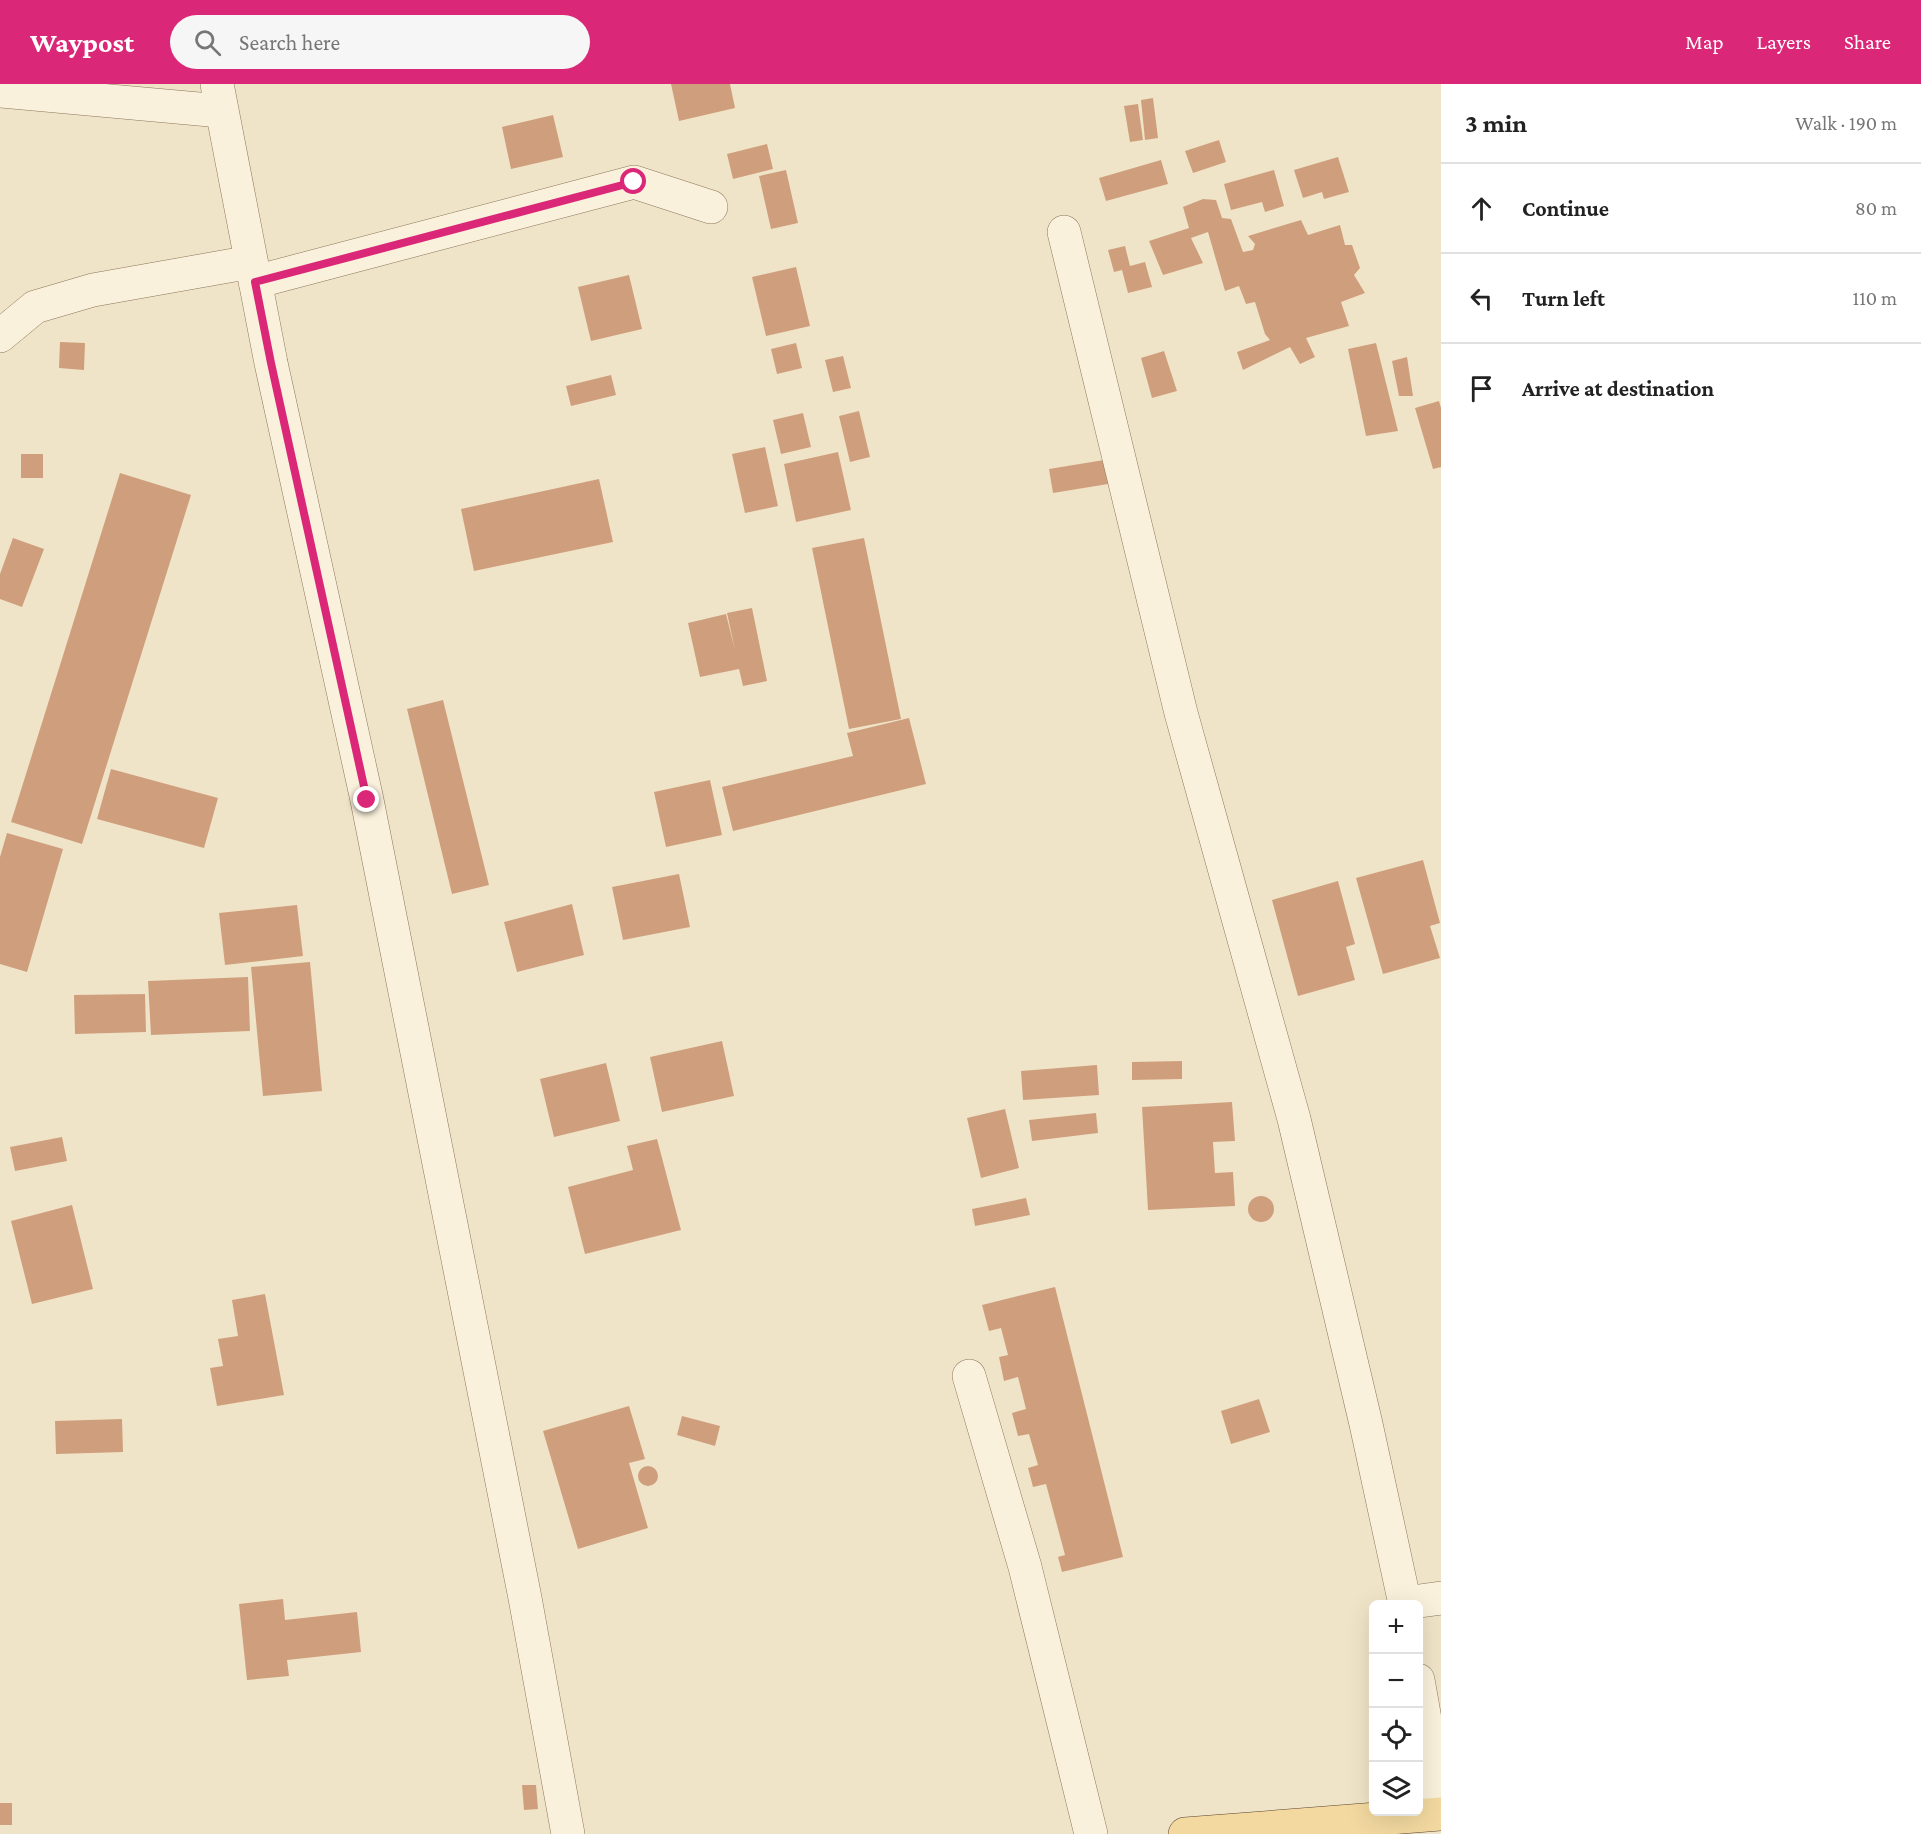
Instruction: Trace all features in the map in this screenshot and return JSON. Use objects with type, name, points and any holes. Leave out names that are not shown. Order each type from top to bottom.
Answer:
[{"type":"main road","points":[[1185,1834],[1430,1819]]},
{"type":"street","points":[[0,91],[219,97],[276,386],[367,800],[525,1598],[568,1834]]},
{"type":"street","points":[[0,336],[35,307],[93,290],[253,272],[634,182],[711,207]]},
{"type":"street","points":[[1064,231],[1181,713],[1294,1119],[1364,1413],[1404,1600]]},
{"type":"street","points":[[969,1376],[1025,1567],[1091,1834]]},
{"type":"street","points":[[1423,1601],[1441,1598]]},
{"type":"street","points":[[1421,1708],[1430,1819]]},
{"type":"building","points":[[671,84],[730,84],[735,108],[679,121]]},
{"type":"building","points":[[1153,98],[1158,138],[1145,140],[1141,100]]},
{"type":"building","points":[[1138,104],[1143,140],[1130,142],[1124,106]]},
{"type":"building","points":[[553,115],[563,157],[511,169],[502,127]]},
{"type":"building","points":[[1219,140],[1226,162],[1193,173],[1185,151]]},
{"type":"building","points":[[767,144],[773,169],[733,179],[727,154]]},
{"type":"building","points":[[1338,157],[1349,192],[1324,199],[1322,192],[1303,198],[1294,170]]},
{"type":"building","points":[[1161,160],[1168,184],[1106,201],[1099,178]]},
{"type":"building","points":[[786,170],[798,223],[771,229],[759,176]]},
{"type":"building","points":[[1274,170],[1284,206],[1265,212],[1262,202],[1231,210],[1224,184]]},
{"type":"building","points":[[1203,199],[1216,200],[1222,218],[1231,219],[1243,252],[1253,250],[1255,244],[1248,236],[1301,220],[1308,235],[1340,225],[1345,245],[1352,245],[1360,268],[1354,275],[1365,293],[1341,302],[1349,326],[1306,338],[1315,357],[1300,364],[1290,347],[1243,370],[1237,352],[1270,340],[1265,334],[1255,302],[1246,304],[1239,286],[1225,291],[1208,232],[1191,238],[1203,263],[1163,275],[1149,241],[1189,228],[1183,207]]},
{"type":"building","points":[[1125,246],[1130,266],[1145,262],[1152,287],[1128,293],[1122,270],[1114,272],[1108,250]]},
{"type":"building","points":[[796,267],[810,326],[766,336],[752,277]]},
{"type":"building","points":[[629,275],[642,329],[591,341],[578,287]]},
{"type":"building","points":[[60,342],[85,343],[84,370],[59,368]]},
{"type":"building","points":[[796,343],[802,368],[777,374],[771,349]]},
{"type":"building","points":[[1376,343],[1398,431],[1366,436],[1348,349]]},
{"type":"building","points":[[1164,351],[1177,391],[1152,398],[1141,358]]},
{"type":"building","points":[[843,356],[851,388],[833,392],[825,360]]},
{"type":"building","points":[[1407,357],[1413,396],[1399,396],[1392,361]]},
{"type":"building","points":[[611,375],[616,395],[571,406],[566,386]]},
{"type":"building","points":[[1439,401],[1441,467],[1433,469],[1415,408]]},
{"type":"building","points":[[859,411],[870,457],[850,462],[839,416]]},
{"type":"building","points":[[803,413],[811,447],[781,454],[773,420]]},
{"type":"building","points":[[765,447],[778,506],[745,513],[732,454]]},
{"type":"building","points":[[838,452],[851,510],[796,522],[784,464]]},
{"type":"building","points":[[21,454],[43,454],[43,478],[21,478]]},
{"type":"building","points":[[1104,460],[1108,484],[1053,493],[1049,469]]},
{"type":"building","points":[[120,473],[191,495],[82,844],[11,822]]},
{"type":"building","points":[[599,479],[613,542],[474,571],[461,509]]},
{"type":"building","points":[[13,538],[44,549],[22,607],[0,599],[0,574]]},
{"type":"building","points":[[864,538],[901,719],[849,729],[812,548]]},
{"type":"building","points":[[752,608],[767,681],[743,686],[739,669],[700,677],[688,623],[726,614],[735,650],[727,613]]},
{"type":"building","points":[[443,700],[489,885],[452,894],[407,709]]},
{"type":"building","points":[[909,718],[926,784],[733,831],[722,787],[853,756],[847,733]]},
{"type":"building","points":[[111,769],[218,798],[204,848],[97,819]]},
{"type":"building","points":[[710,780],[722,835],[666,847],[654,792]]},
{"type":"building","points":[[7,833],[63,849],[27,972],[0,964],[0,857]]},
{"type":"building","points":[[1423,860],[1440,923],[1430,926],[1440,958],[1383,974],[1356,878]]},
{"type":"building","points":[[679,874],[690,927],[623,940],[612,887]]},
{"type":"building","points":[[1338,881],[1355,944],[1346,947],[1355,980],[1298,996],[1272,900]]},
{"type":"building","points":[[572,904],[584,955],[517,972],[504,922]]},
{"type":"building","points":[[297,905],[303,956],[225,965],[219,913]]},
{"type":"building","points":[[310,962],[322,1091],[263,1096],[251,967]]},
{"type":"building","points":[[248,977],[250,1031],[151,1035],[148,981]]},
{"type":"building","points":[[145,994],[146,1032],[75,1034],[74,995]]},
{"type":"building","points":[[722,1041],[734,1096],[662,1112],[650,1057]]},
{"type":"building","points":[[1182,1061],[1182,1079],[1132,1080],[1132,1062]]},
{"type":"building","points":[[606,1063],[620,1121],[554,1137],[540,1079]]},
{"type":"building","points":[[1097,1065],[1099,1095],[1023,1100],[1021,1071]]},
{"type":"building","points":[[1232,1102],[1235,1141],[1213,1142],[1215,1173],[1233,1172],[1235,1206],[1148,1210],[1142,1107]]},
{"type":"building","points":[[1005,1109],[1019,1168],[981,1178],[967,1118]]},
{"type":"building","points":[[1096,1113],[1098,1133],[1032,1141],[1029,1120]]},
{"type":"building","points":[[62,1137],[67,1161],[15,1171],[10,1147]]},
{"type":"building","points":[[657,1139],[681,1230],[585,1254],[568,1187],[633,1170],[627,1146]]},
{"type":"building","points":[[1261,1196],[1270,1200],[1274,1209],[1270,1218],[1261,1222],[1252,1218],[1248,1209],[1252,1200]]},
{"type":"building","points":[[1026,1198],[1030,1215],[975,1226],[972,1209]]},
{"type":"building","points":[[72,1205],[93,1289],[32,1304],[11,1221]]},
{"type":"building","points":[[1055,1287],[1123,1557],[1062,1572],[1058,1557],[1065,1555],[1046,1484],[1033,1487],[1028,1468],[1038,1465],[1029,1434],[1018,1436],[1012,1413],[1026,1409],[1018,1377],[1004,1381],[999,1357],[1008,1355],[1001,1328],[989,1331],[982,1305]]},
{"type":"building","points":[[265,1294],[284,1395],[217,1406],[210,1368],[223,1366],[218,1339],[238,1336],[232,1300]]},
{"type":"building","points":[[1259,1399],[1270,1432],[1231,1444],[1221,1411]]},
{"type":"building","points":[[629,1406],[645,1459],[629,1463],[648,1528],[578,1549],[543,1431]]},
{"type":"building","points":[[682,1416],[720,1426],[715,1446],[677,1435]]},
{"type":"building","points":[[122,1419],[123,1452],[56,1454],[55,1421]]},
{"type":"building","points":[[644,1466],[652,1466],[658,1472],[658,1480],[652,1486],[644,1486],[638,1480],[638,1472]]},
{"type":"building","points":[[283,1599],[285,1620],[357,1612],[361,1652],[287,1660],[289,1676],[247,1680],[239,1604]]},
{"type":"building","points":[[522,1785],[536,1785],[538,1809],[524,1810]]},
{"type":"building","points":[[0,1803],[12,1803],[12,1825],[0,1825]]},
{"type":"route","points":[[367,800],[255,282],[634,182]]}]
